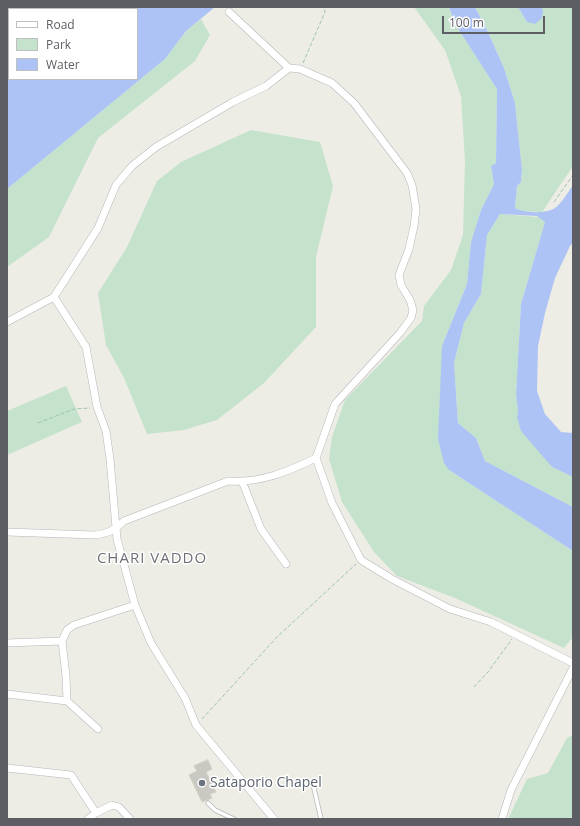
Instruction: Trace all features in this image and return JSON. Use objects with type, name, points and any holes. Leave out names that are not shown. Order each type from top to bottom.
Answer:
[{"type":"street","points":[[229,12],[289,68],[300,69],[332,83],[354,103],[407,173],[412,185],[416,209],[414,226],[409,249],[399,275],[401,285],[411,305],[411,318],[335,404],[316,458],[332,503],[361,560],[392,580],[450,609],[491,622],[573,663]]},
{"type":"street","points":[[7,322],[54,297],[98,228],[116,185],[132,166],[156,147],[232,102],[266,86],[289,68]]},
{"type":"street","points":[[54,297],[86,347],[97,407],[106,431],[117,539],[135,605],[151,643],[185,698],[196,726],[274,819]]},
{"type":"street","points":[[7,532],[94,535],[104,534],[116,529],[124,521],[228,481],[253,480],[289,471],[316,458]]},
{"type":"street","points":[[242,481],[261,529],[286,564]]},
{"type":"street","points":[[67,701],[62,641],[67,630],[74,625],[135,605]]},
{"type":"street","points":[[7,643],[62,641]]},
{"type":"street","points":[[502,819],[511,790],[573,668]]},
{"type":"street","points":[[7,694],[67,701],[98,729]]},
{"type":"street","points":[[7,768],[71,775],[96,813]]},
{"type":"street","points":[[88,819],[112,805],[119,807],[130,819]]},
{"type":"lane","points":[[313,784],[321,819]]},
{"type":"lane","points":[[208,803],[215,810],[234,819]]},
{"type":"path","points":[[300,69],[325,12],[324,7]]},
{"type":"path","points":[[554,202],[573,175]]},
{"type":"path","points":[[38,423],[74,410],[97,407]]},
{"type":"path","points":[[196,726],[277,637],[361,560]]},
{"type":"path","points":[[474,688],[488,672],[516,634]]},
{"type":"green space","points":[[7,7],[36,7],[8,8],[7,57]]},
{"type":"green space","points":[[414,7],[449,7],[455,24],[497,89],[496,163],[491,166],[494,184],[481,210],[471,242],[467,284],[442,346],[449,470],[573,551],[573,637],[564,648],[455,598],[397,576],[374,552],[342,502],[329,459],[332,437],[345,400],[422,321],[424,306],[451,270],[463,235],[465,161],[461,96],[445,50]]},
{"type":"green space","points":[[475,7],[518,7],[527,22],[543,10],[541,7],[573,7],[573,166],[542,212],[521,211],[515,208],[517,186],[521,182],[522,170],[515,103],[504,68]]},
{"type":"green space","points":[[201,19],[210,35],[195,61],[98,138],[49,237],[7,267],[7,189],[165,59],[186,31]]},
{"type":"green space","points":[[251,130],[320,142],[333,186],[316,257],[316,327],[264,383],[217,420],[184,430],[147,434],[124,378],[106,345],[98,293],[127,247],[157,181],[181,162]]},
{"type":"green space","points":[[500,214],[539,217],[545,222],[521,304],[516,395],[518,411],[517,417],[552,467],[573,477],[573,507],[485,461],[476,438],[458,423],[454,363],[464,323],[481,294],[487,235]]},
{"type":"green space","points":[[66,386],[82,422],[7,455],[7,411]]},
{"type":"green space","points":[[573,735],[573,819],[509,819],[527,779],[548,773],[567,738]]},
{"type":"water","points":[[215,7],[186,31],[165,59],[7,189],[7,57],[8,80],[138,80],[138,8],[36,8]]},
{"type":"water","points":[[449,7],[475,7],[504,68],[515,103],[522,170],[521,182],[517,186],[515,208],[535,212],[551,210],[560,204],[573,185],[573,242],[555,278],[545,313],[538,346],[537,391],[545,414],[561,432],[573,433],[573,477],[552,467],[521,431],[517,417],[518,411],[516,395],[521,304],[545,222],[537,216],[500,214],[487,235],[481,294],[464,323],[454,363],[458,423],[476,438],[485,461],[573,507],[573,551],[449,470],[444,463],[438,439],[442,346],[467,284],[471,242],[481,210],[494,184],[491,166],[496,163],[497,89],[455,24]]},
{"type":"water","points":[[518,7],[541,7],[543,10],[542,18],[535,24],[527,22]]},
{"type":"building","name":"Sataporio Chapel","points":[[208,760],[212,769],[206,772],[216,792],[210,794],[212,798],[202,802],[189,775],[197,771],[194,766]]},
{"type":"place","name":"Sataporio Chapel","points":[[202,783]]},
{"type":"district","name":"CHARI VADDO","points":[[152,559]]}]
